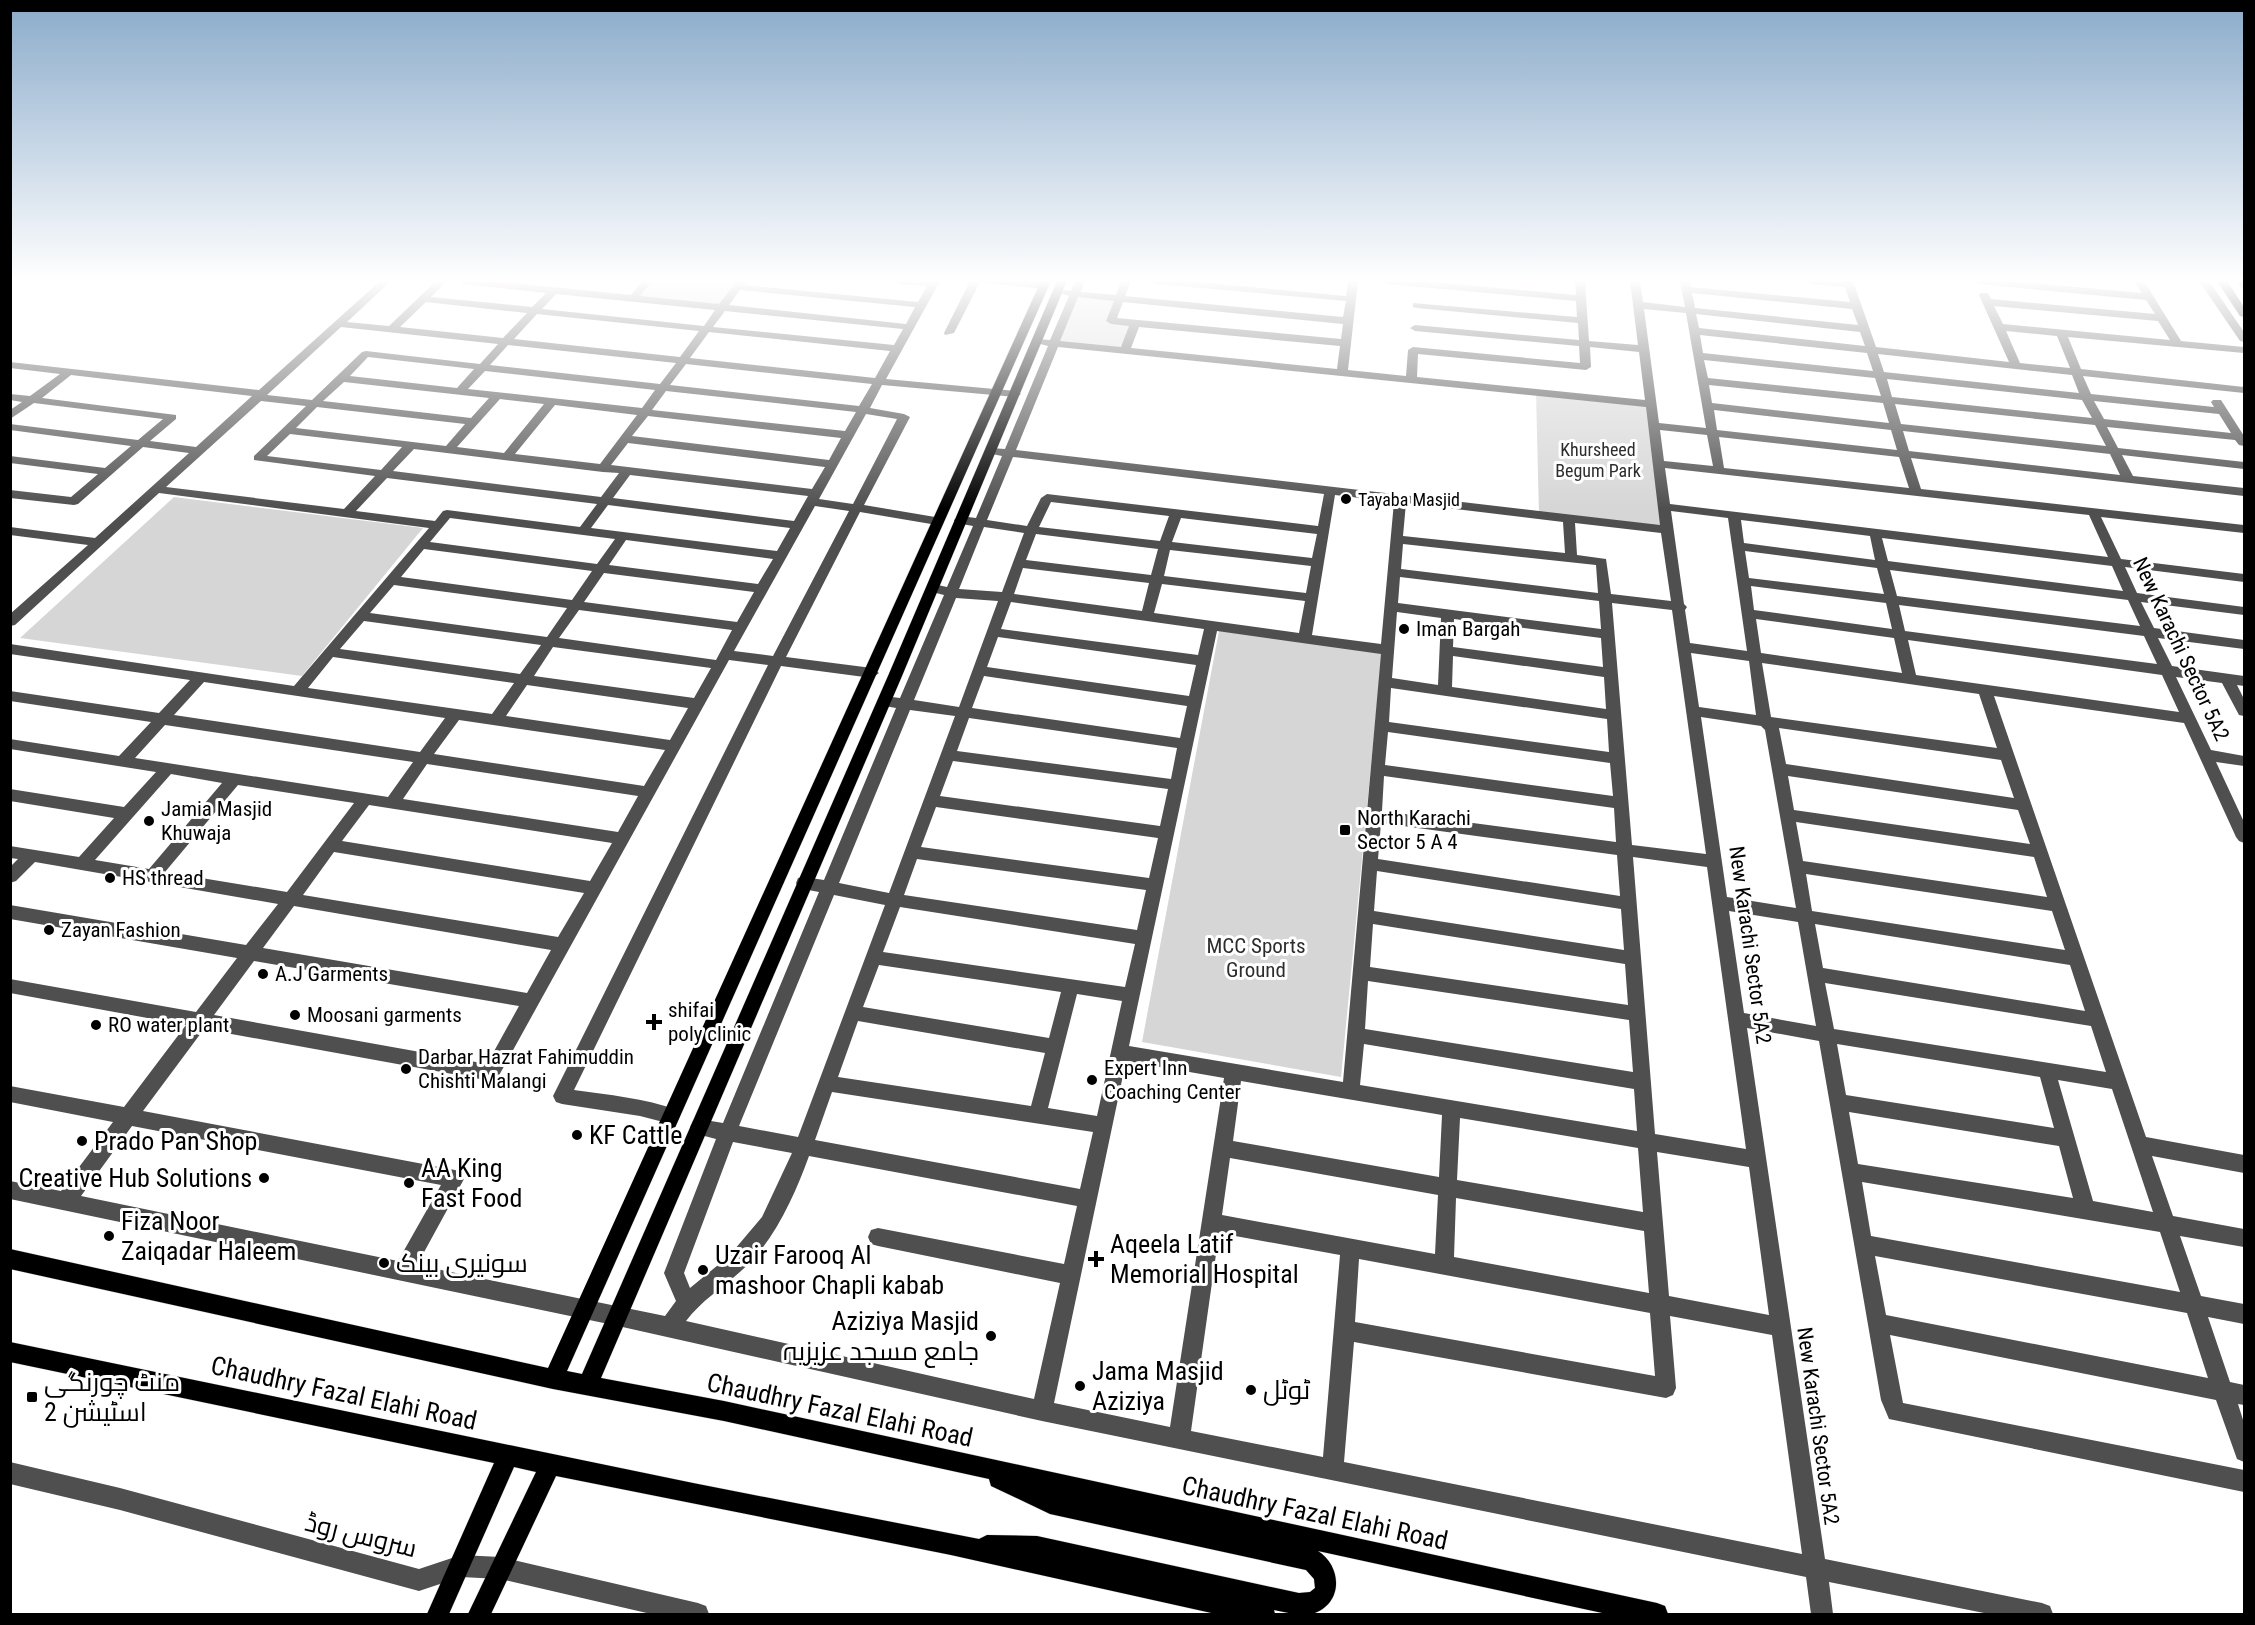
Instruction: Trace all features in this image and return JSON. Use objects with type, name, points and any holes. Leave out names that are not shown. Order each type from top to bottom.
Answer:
[{"type":"main road","points":[[553,1379],[872,673],[938,521],[1015,357]]},
{"type":"main road","points":[[588,1385],[1032,357]]},
{"type":"main road","name":"Chaudhry Fazal Elahi Road","points":[[10,1259],[553,1379],[724,1410],[978,1468],[1657,1614]]},
{"type":"main road","name":"Chaudhry Fazal Elahi Road","points":[[10,1352],[693,1494],[951,1544],[1264,1614]]},
{"type":"main road","points":[[438,1614],[509,1455]]},
{"type":"main road","points":[[479,1614],[551,1463]]},
{"type":"main road","points":[[951,1544],[1037,1547],[1299,1604],[1312,1604],[1318,1601],[1325,1590],[1326,1583],[1322,1569],[1312,1560],[1050,1503],[978,1468]]},
{"type":"street","points":[[10,621],[17,609],[98,542],[303,357]]},
{"type":"street","points":[[363,357],[258,458],[798,525]]},
{"type":"street","points":[[392,357],[863,410],[904,417],[777,661],[561,1096],[640,1108],[671,1116]]},
{"type":"street","points":[[460,391],[492,357]]},
{"type":"street","points":[[654,357],[878,382],[1016,394]]},
{"type":"street","points":[[603,468],[685,357]]},
{"type":"street","points":[[10,986],[491,1073],[892,357]]},
{"type":"street","points":[[687,1303],[674,1273],[728,1132],[1049,357]]},
{"type":"street","points":[[1192,357],[1651,404]]},
{"type":"street","points":[[1342,372],[1344,357]]},
{"type":"street","points":[[1411,379],[1413,357]]},
{"type":"street","points":[[1483,357],[1586,367],[1585,357]]},
{"type":"street","name":"New Karachi Sector 5A2","points":[[1645,357],[1666,507],[1667,530],[1680,607],[1822,1614]]},
{"type":"street","points":[[1699,357],[1719,470]]},
{"type":"street","points":[[1707,357],[2223,411]]},
{"type":"street","points":[[1874,357],[1916,492]]},
{"type":"street","points":[[1918,357],[2244,390]]},
{"type":"street","points":[[2011,357],[2016,367]]},
{"type":"street","points":[[2071,357],[2086,396],[2129,480]]},
{"type":"street","points":[[10,365],[473,422]]},
{"type":"street","points":[[10,417],[69,372]]},
{"type":"street","points":[[341,378],[848,435]]},
{"type":"street","points":[[1703,381],[2100,423],[2242,441]]},
{"type":"street","points":[[2207,386],[2242,441]]},
{"type":"street","points":[[449,449],[497,396]]},
{"type":"street","points":[[10,397],[172,417],[74,501],[10,494]]},
{"type":"street","points":[[507,456],[552,402]]},
{"type":"street","points":[[1708,406],[2244,465]]},
{"type":"street","points":[[1655,426],[2244,492]]},
{"type":"street","points":[[10,427],[199,451]]},
{"type":"street","points":[[287,430],[627,470],[813,498],[858,509],[938,521]]},
{"type":"street","points":[[625,439],[832,464]]},
{"type":"street","points":[[347,513],[411,445]]},
{"type":"street","points":[[991,451],[1667,530]]},
{"type":"street","points":[[10,459],[108,472]]},
{"type":"street","points":[[1660,464],[2244,529]]},
{"type":"street","points":[[583,531],[627,470]]},
{"type":"street","points":[[156,489],[438,525]]},
{"type":"street","points":[[1305,639],[1330,491]]},
{"type":"street","points":[[669,1327],[687,1303],[736,1263],[769,1224],[804,1146],[1018,563],[1047,498],[1323,531]]},
{"type":"street","points":[[1351,1091],[1400,500]]},
{"type":"street","points":[[1666,507],[2244,578]]},
{"type":"street","name":"New Karachi Sector 5A2","points":[[2093,512],[2244,837]]},
{"type":"street","points":[[297,691],[447,514],[781,556]]},
{"type":"street","points":[[1147,617],[1165,546],[1176,514]]},
{"type":"street","points":[[1734,516],[1764,720],[1772,728],[1877,1323],[1891,1400],[1896,1412],[2244,1481]]},
{"type":"street","points":[[1569,519],[1571,558]]},
{"type":"street","points":[[960,520],[1318,563]]},
{"type":"street","points":[[10,531],[98,542]]},
{"type":"street","points":[[1875,532],[1911,681]]},
{"type":"street","points":[[496,720],[623,536]]},
{"type":"street","points":[[1345,1330],[1666,1388],[1602,562],[1397,539]]},
{"type":"street","points":[[421,545],[762,589]]},
{"type":"street","points":[[1738,546],[2244,611]]},
{"type":"street","points":[[1018,563],[1312,598]]},
{"type":"street","points":[[1394,572],[1680,607]]},
{"type":"street","points":[[391,580],[741,627]]},
{"type":"street","points":[[1743,581],[2244,644]]},
{"type":"street","points":[[933,588],[952,593],[1006,597],[1388,650]]},
{"type":"street","points":[[1391,607],[1608,634]]},
{"type":"street","points":[[1445,690],[1448,614]]},
{"type":"street","points":[[1748,614],[2244,681]]},
{"type":"street","points":[[361,615],[550,642],[722,660],[777,661],[872,673]]},
{"type":"street","points":[[1042,1411],[1211,626]]},
{"type":"street","points":[[993,632],[1204,661]]},
{"type":"street","points":[[1685,647],[2189,719]]},
{"type":"street","points":[[10,649],[674,746]]},
{"type":"street","points":[[1447,651],[1611,673]]},
{"type":"street","points":[[330,652],[698,704]]},
{"type":"street","points":[[979,671],[1195,702]]},
{"type":"street","points":[[123,761],[201,677]]},
{"type":"street","points":[[2227,679],[2244,711]]},
{"type":"street","points":[[1385,682],[1614,715]]},
{"type":"street","points":[[1985,691],[2244,1452]]},
{"type":"street","points":[[10,696],[648,792]]},
{"type":"street","points":[[884,701],[1185,744]]},
{"type":"street","points":[[1694,711],[2007,755]]},
{"type":"street","points":[[392,803],[455,714]]},
{"type":"street","points":[[1382,726],[1617,758]]},
{"type":"street","points":[[10,744],[622,839]]},
{"type":"street","points":[[948,755],[1177,785]]},
{"type":"street","points":[[2206,755],[2244,761]]},
{"type":"street","points":[[82,864],[168,768]]},
{"type":"street","points":[[1779,769],[2024,805]]},
{"type":"street","points":[[1378,770],[1621,803]]},
{"type":"street","points":[[152,876],[234,778]]},
{"type":"street","points":[[10,795],[128,814]]},
{"type":"street","points":[[66,1200],[365,799]]},
{"type":"street","points":[[931,801],[1166,833]]},
{"type":"street","points":[[2228,801],[2244,803]]},
{"type":"street","points":[[1786,815],[2040,852]]},
{"type":"street","points":[[1374,816],[1716,862]]},
{"type":"street","points":[[330,845],[595,888]]},
{"type":"street","points":[[10,852],[563,945]]},
{"type":"street","points":[[912,852],[1155,885]]},
{"type":"street","points":[[10,878],[31,856]]},
{"type":"street","points":[[1370,864],[1629,904]]},
{"type":"street","points":[[1796,866],[2058,905]]},
{"type":"street","points":[[804,883],[894,900],[1143,938]]},
{"type":"street","points":[[1722,903],[2076,959]]},
{"type":"street","points":[[10,912],[531,1001]]},
{"type":"street","points":[[1366,916],[1633,958]]},
{"type":"street","points":[[873,957],[1131,995]]},
{"type":"street","points":[[1361,973],[1637,1014]]},
{"type":"street","points":[[1816,974],[2097,1020]]},
{"type":"street","points":[[1037,1115],[1071,986]]},
{"type":"street","points":[[853,1013],[1055,1047]]},
{"type":"street","points":[[1738,1019],[2118,1082]]},
{"type":"street","points":[[1356,1035],[1642,1082]]},
{"type":"street","points":[[1118,1052],[1758,1160]]},
{"type":"street","points":[[1179,1438],[1234,1071]]},
{"type":"street","points":[[2047,1071],[2086,1209]]},
{"type":"street","points":[[827,1083],[1102,1125]]},
{"type":"street","points":[[10,1094],[455,1179],[403,1271]]},
{"type":"street","points":[[1839,1102],[2067,1139]]},
{"type":"street","points":[[1444,1264],[1451,1108]]},
{"type":"street","points":[[699,1127],[1086,1199]]},
{"type":"street","points":[[2140,1145],[2244,1164]]},
{"type":"street","points":[[1222,1148],[1653,1223]]},
{"type":"street","points":[[1852,1172],[2086,1209],[2244,1238]]},
{"type":"street","points":[[10,1190],[618,1316],[1042,1411],[2042,1614]]},
{"type":"street","points":[[1211,1222],[1782,1327]]},
{"type":"street","points":[[878,1237],[1070,1275]]},
{"type":"street","points":[[1864,1244],[2244,1314]]},
{"type":"street","points":[[1333,1470],[1350,1247]]},
{"type":"street","points":[[1877,1323],[2244,1395]]},
{"type":"street","name":"سروس روڈ","points":[[10,1473],[120,1499],[419,1580],[460,1566],[500,1568],[698,1614]]},
{"type":"green space","name":"Khursheed Begum Park","points":[[1536,392],[1651,404],[1667,530],[1539,515]]},
{"type":"green space","points":[[174,497],[423,528],[302,676],[20,638]]},
{"type":"green space","name":"MCC Sports Ground","points":[[1219,631],[1382,652],[1341,1077],[1142,1042]]},
{"type":"place","name":"Tayaba Masjid","points":[[1346,499]]},
{"type":"place","name":"Iman Bargah","points":[[1404,629]]},
{"type":"place","name":"Jamia Masjid Khuwaja","points":[[149,821]]},
{"type":"place","name":"North Karachi Sector 5 A 4","points":[[1345,830]]},
{"type":"place","name":"HS thread","points":[[110,878]]},
{"type":"place","name":"Zayan Fashion","points":[[49,930]]},
{"type":"place","name":"A.J Garments","points":[[263,974]]},
{"type":"place","name":"Moosani garments","points":[[295,1015]]},
{"type":"place","name":"shifai poly clinic","points":[[654,1022]]},
{"type":"place","name":"RO water plant","points":[[96,1025]]},
{"type":"place","name":"Darbar Hazrat Fahimuddin Chishti Malangi","points":[[406,1069]]},
{"type":"place","name":"Expert Inn Coaching Center","points":[[1092,1080]]},
{"type":"place","name":"KF Cattle","points":[[577,1135]]},
{"type":"place","name":"Prado Pan Shop","points":[[82,1141]]},
{"type":"place","name":"Creative Hub Solutions","points":[[264,1178]]},
{"type":"place","name":"AA King Fast Food","points":[[409,1183]]},
{"type":"place","name":"Fiza Noor Zaiqadar Haleem","points":[[109,1236]]},
{"type":"place","name":"Aqeela Latif Memorial Hospital","points":[[1096,1259]]},
{"type":"place","name":"سونیری بینک","points":[[384,1263]]},
{"type":"place","name":"Uzair Farooq Al mashoor Chapli kabab","points":[[703,1270]]},
{"type":"place","name":"Aziziya Masjid جامع مسجد عزیزیہ","points":[[991,1336]]},
{"type":"place","name":"Jama Masjid Aziziya","points":[[1080,1386]]},
{"type":"place","name":"ٹوٹل","points":[[1251,1390]]},
{"type":"place","name":"منٹ چورنگی اسٹیشن 2","points":[[32,1397]]}]
